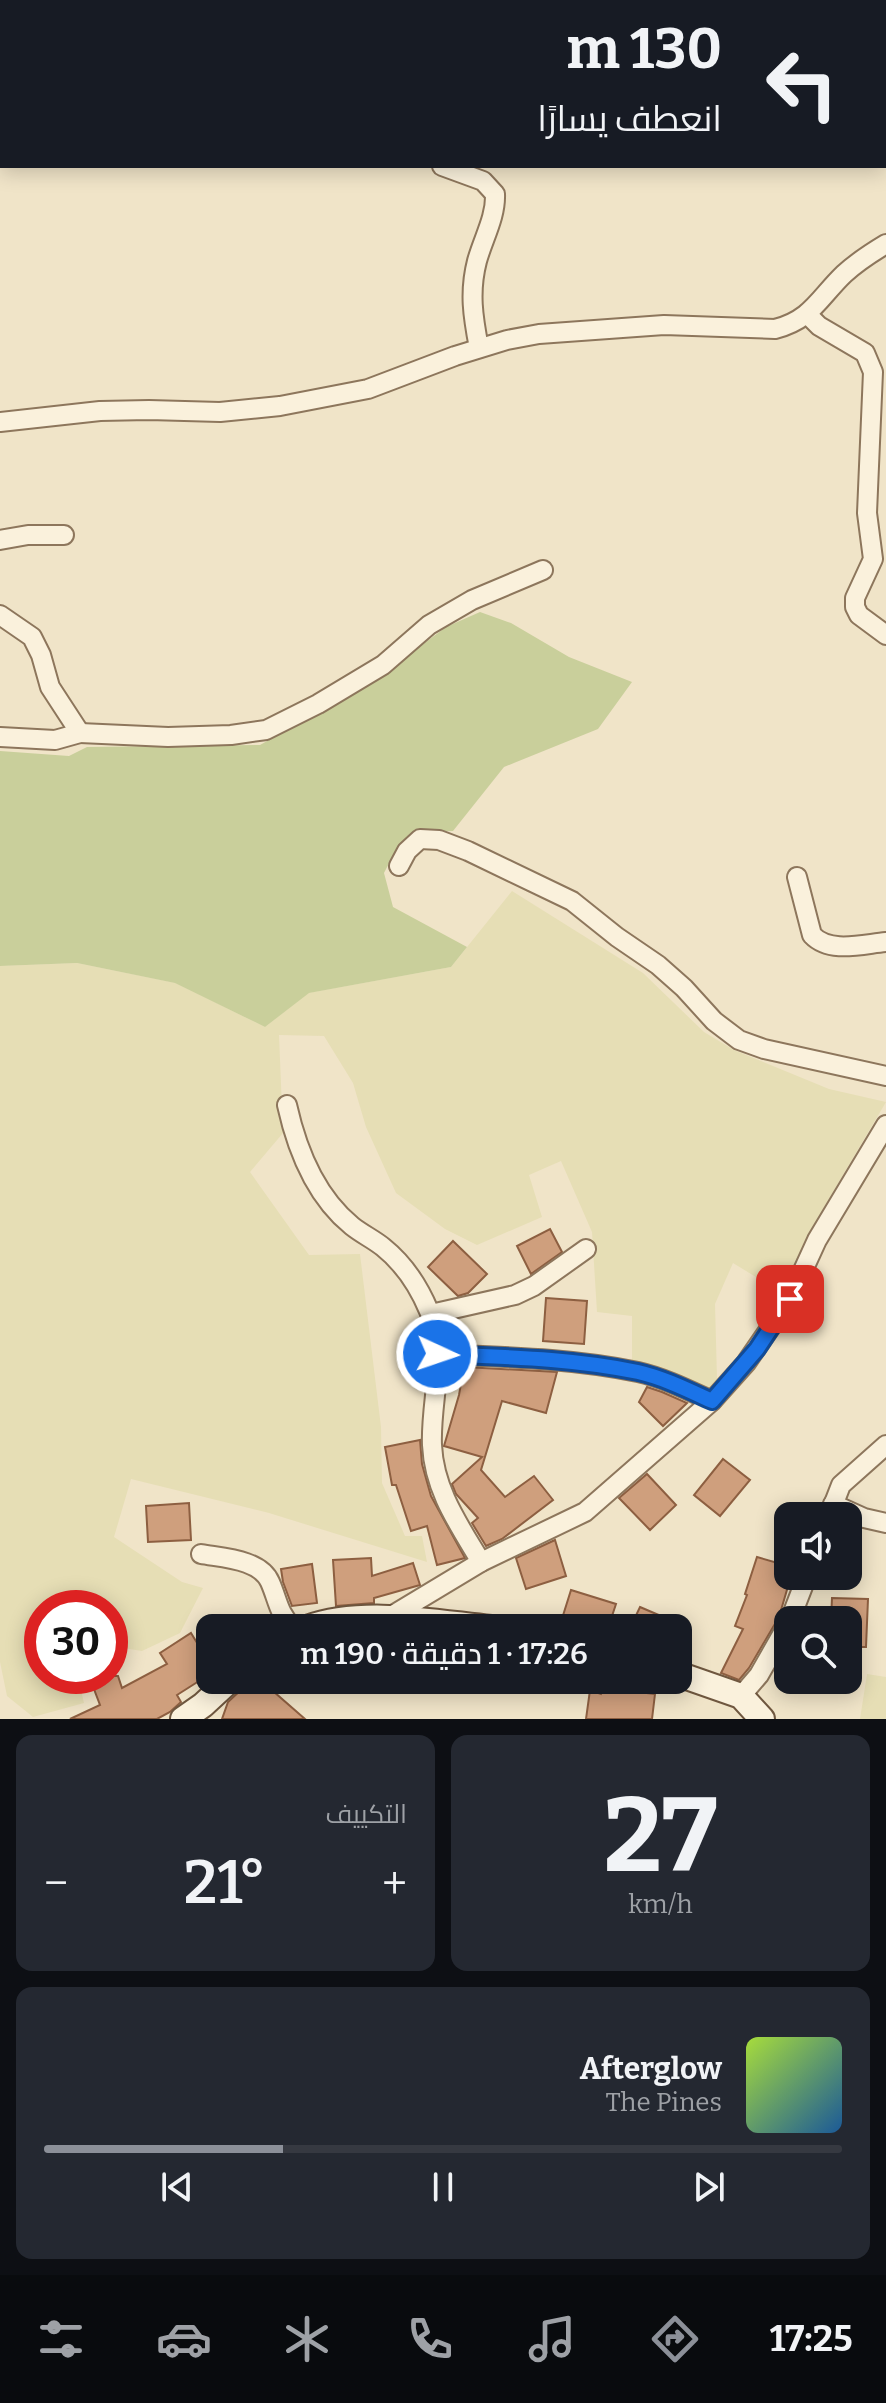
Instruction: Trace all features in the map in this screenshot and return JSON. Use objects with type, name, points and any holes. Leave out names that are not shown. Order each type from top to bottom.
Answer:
[{"type":"street","points":[[447,168],[483,181],[495,194],[491,220],[472,283],[473,315],[479,348]]},
{"type":"street","points":[[0,422],[100,411],[220,412],[280,406],[368,389],[479,348],[539,334],[622,326],[775,329],[791,325],[808,315],[842,276],[886,244]]},
{"type":"street","points":[[808,315],[819,326],[865,353],[873,372],[867,513],[873,559],[855,598],[855,607],[859,615],[886,635]]},
{"type":"street","points":[[0,540],[28,535],[64,535]]},
{"type":"street","points":[[0,737],[55,740],[80,733],[168,737],[231,735],[266,730],[299,715],[383,665],[429,625],[472,600],[543,570]]},
{"type":"street","points":[[0,615],[32,637],[50,687],[80,733]]},
{"type":"street","points":[[399,866],[407,851],[420,839],[439,840],[468,851],[572,901],[658,965],[714,1021],[739,1040],[764,1049],[886,1076]]},
{"type":"street","points":[[797,877],[812,935],[819,942],[836,946],[886,942]]},
{"type":"street","points":[[287,1105],[294,1137],[315,1182],[351,1226],[385,1248],[399,1262],[419,1289],[431,1314],[437,1354],[432,1435],[437,1474],[452,1514],[481,1562]]},
{"type":"street","points":[[393,1614],[481,1562],[552,1530],[592,1507],[712,1401],[746,1363],[775,1323],[790,1299],[817,1240],[886,1125]]},
{"type":"street","points":[[431,1314],[515,1295],[534,1286],[586,1249]]},
{"type":"street","points":[[437,1354],[548,1360],[638,1372],[712,1401]]},
{"type":"street","points":[[834,1502],[841,1485],[886,1445]]},
{"type":"street","points":[[862,1518],[886,1523]]},
{"type":"street","points":[[201,1554],[233,1560],[263,1572],[271,1583],[281,1614]]},
{"type":"street","points":[[741,1696],[759,1675],[774,1648]]},
{"type":"street","points":[[692,1679],[741,1696],[762,1719]]},
{"type":"street","points":[[183,1719],[215,1694]]},
{"type":"shaded area","points":[[512,891],[643,973],[704,1032],[734,1050],[829,1089],[886,1102],[813,1226],[782,1293],[733,1263],[715,1304],[717,1379],[707,1391],[677,1375],[632,1363],[632,1316],[597,1312],[592,1232],[561,1161],[529,1175],[542,1217],[477,1245],[445,1229],[396,1193],[366,1127],[353,1083],[324,1036],[279,1035],[283,1133],[250,1172],[309,1255],[360,1254],[381,1427],[382,1483],[405,1536],[422,1536],[427,1562],[269,1513],[131,1479],[114,1537],[182,1582],[203,1588],[180,1633],[142,1651],[128,1649],[128,1590],[24,1590],[24,1694],[82,1694],[84,1703],[33,1717],[7,1696],[0,1662],[0,966],[77,963],[176,983],[265,1027],[308,993],[451,967]]},
{"type":"shaded area","points":[[867,1674],[886,1677],[886,1719],[860,1719]]},
{"type":"green space","points":[[480,612],[511,623],[569,657],[632,682],[598,729],[504,767],[453,831],[428,833],[411,839],[391,861],[384,873],[393,907],[467,947],[451,967],[309,993],[265,1027],[175,983],[77,963],[0,966],[0,751],[69,756],[87,747],[260,745],[371,683],[446,627]]},
{"type":"building","points":[[550,1229],[562,1252],[531,1274],[517,1246]]},
{"type":"building","points":[[453,1241],[487,1274],[468,1293],[458,1296],[428,1267]]},
{"type":"building","points":[[546,1298],[587,1301],[584,1344],[543,1341]]},
{"type":"building","points":[[464,1367],[557,1372],[546,1413],[502,1401],[481,1470],[505,1497],[534,1476],[553,1500],[502,1539],[486,1546],[472,1523],[478,1518],[456,1494],[452,1484],[482,1457],[444,1446]]},
{"type":"building","points":[[647,1387],[687,1403],[663,1426],[639,1402]]},
{"type":"building","points":[[420,1440],[422,1464],[431,1496],[465,1558],[437,1565],[427,1526],[411,1531],[396,1485],[392,1485],[385,1447]]},
{"type":"building","points":[[723,1459],[750,1480],[720,1516],[694,1495]]},
{"type":"building","points":[[647,1474],[676,1505],[650,1530],[619,1498]]},
{"type":"building","points":[[189,1503],[191,1540],[148,1542],[146,1506]]},
{"type":"building","points":[[555,1540],[566,1576],[526,1589],[516,1558]]},
{"type":"building","points":[[757,1557],[774,1562],[774,1590],[787,1590],[782,1606],[774,1606],[774,1626],[739,1680],[721,1673],[743,1629],[735,1626]]},
{"type":"building","points":[[371,1558],[372,1576],[413,1563],[420,1585],[374,1598],[374,1603],[336,1606],[333,1560]]},
{"type":"building","points":[[312,1564],[317,1603],[292,1606],[281,1569]]},
{"type":"building","points":[[571,1590],[616,1604],[613,1614],[563,1614]]},
{"type":"building","points":[[832,1598],[868,1599],[866,1647],[862,1647],[862,1606],[832,1606]]},
{"type":"building","points":[[640,1607],[656,1614],[637,1614]]},
{"type":"building","points":[[191,1633],[196,1641],[196,1683],[177,1695],[181,1702],[170,1712],[157,1719],[70,1719],[100,1705],[96,1694],[128,1694],[128,1685],[167,1664],[160,1653]]},
{"type":"building","points":[[237,1694],[276,1694],[305,1719],[222,1719],[228,1702]]},
{"type":"building","points":[[589,1694],[655,1694],[652,1719],[586,1719]]},
{"type":"route","points":[[437,1354],[548,1360],[638,1372],[712,1401],[768,1335],[790,1299]]}]
